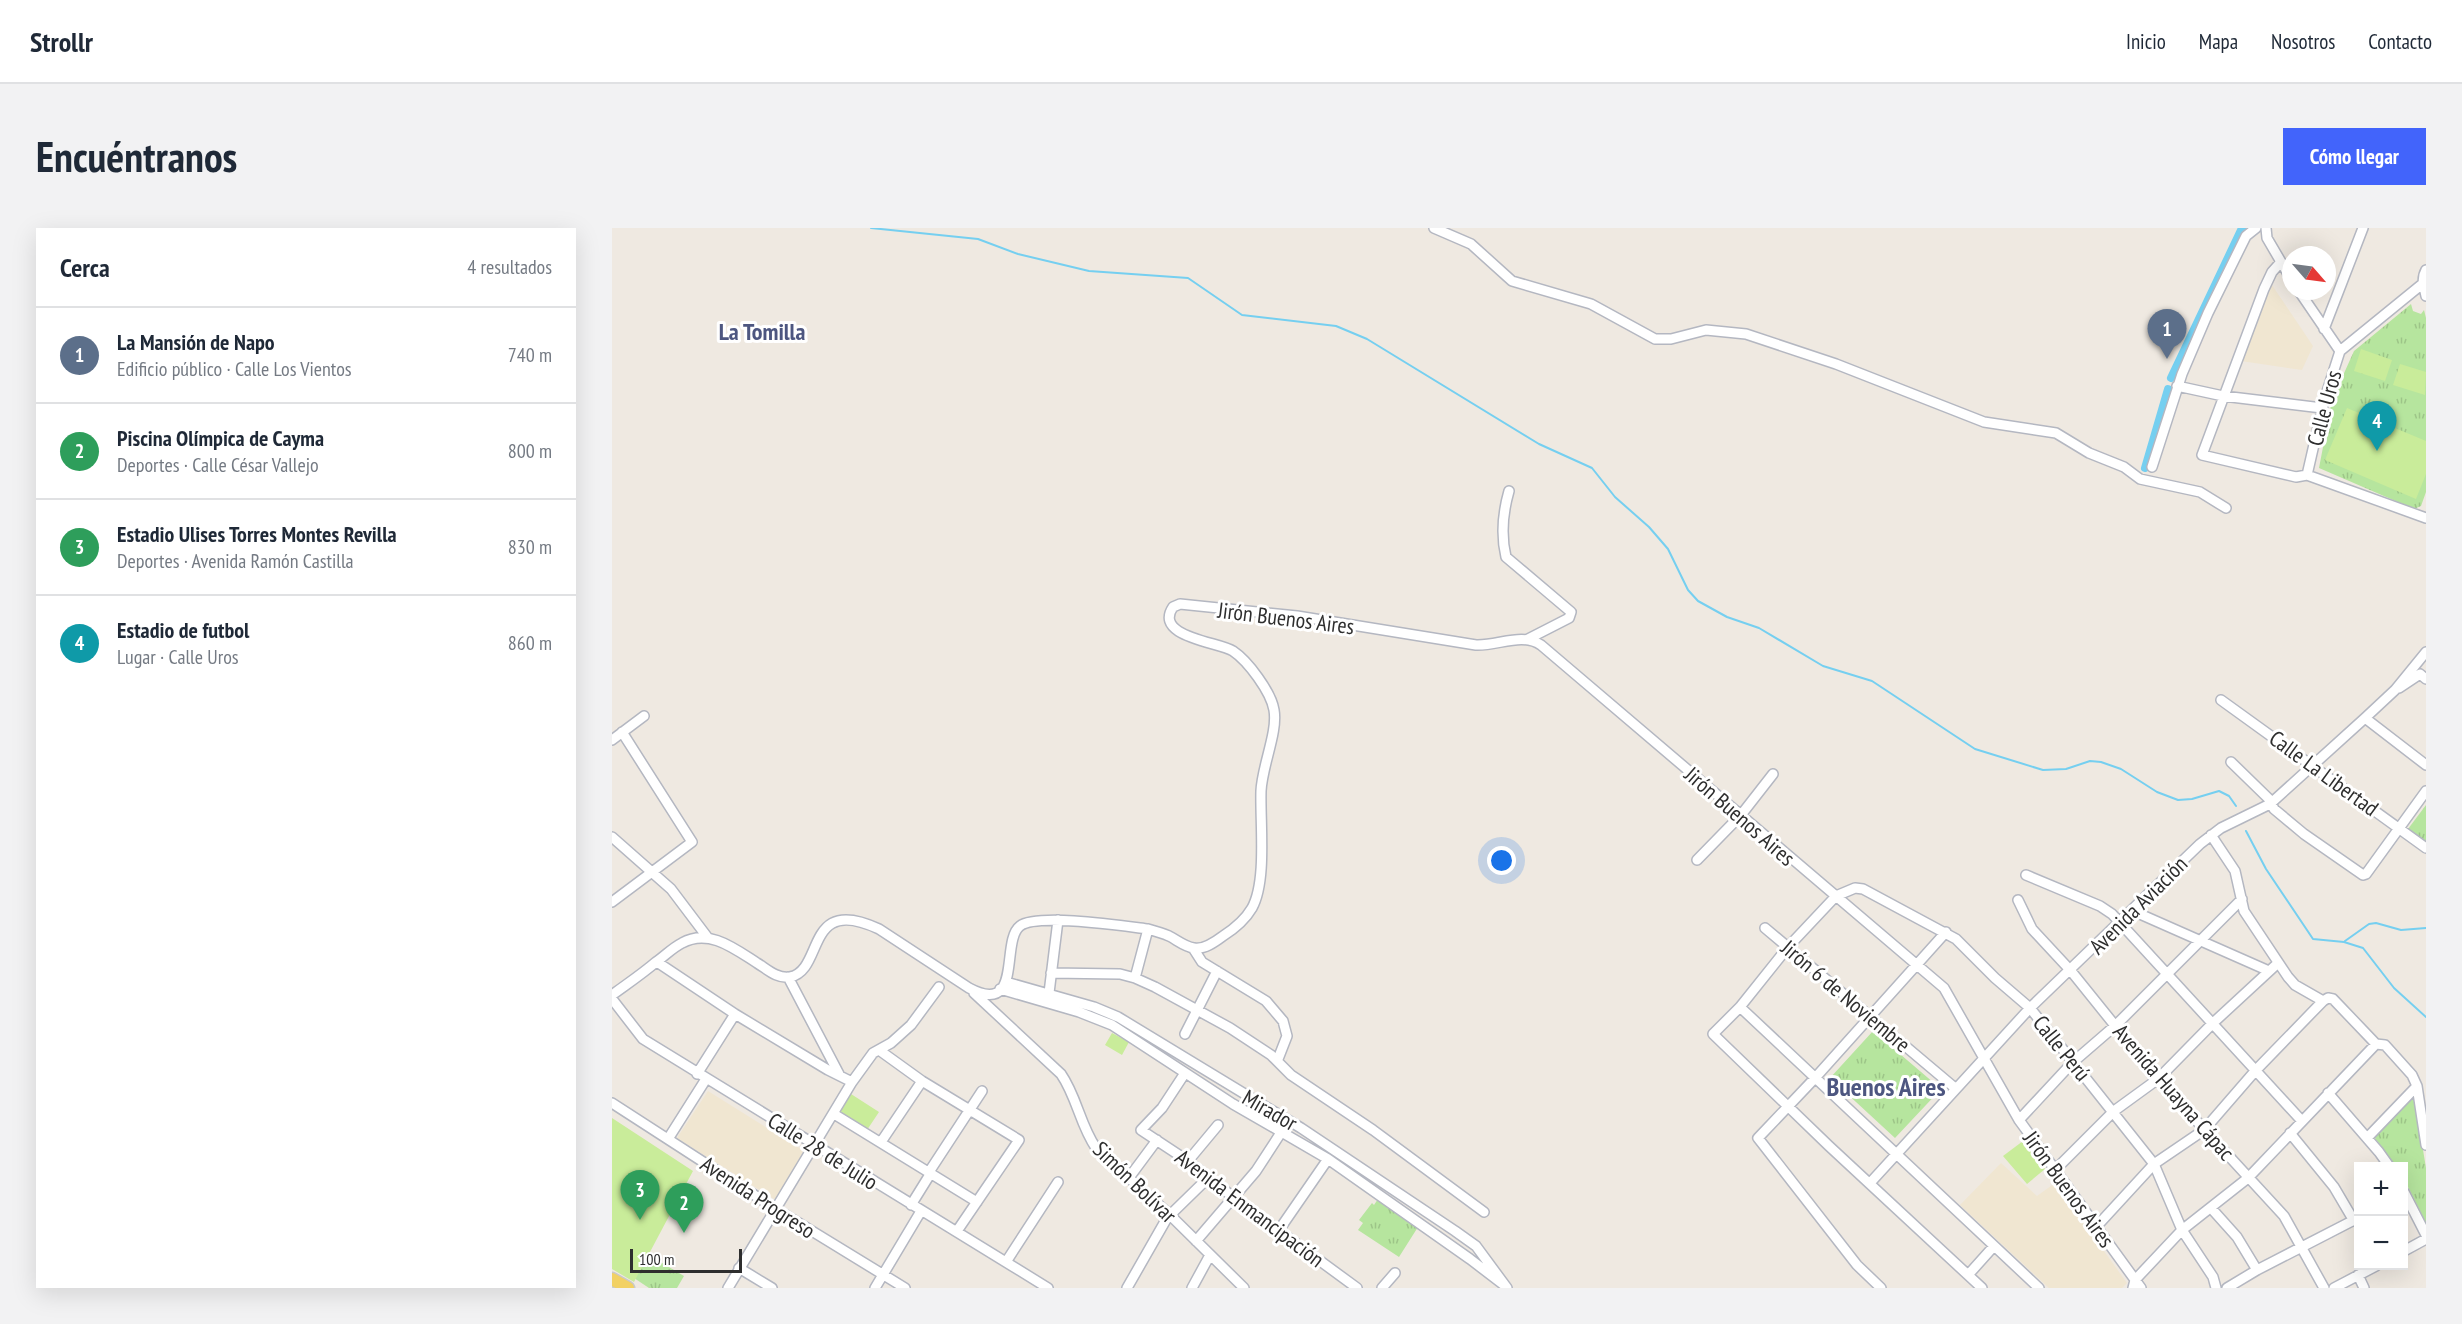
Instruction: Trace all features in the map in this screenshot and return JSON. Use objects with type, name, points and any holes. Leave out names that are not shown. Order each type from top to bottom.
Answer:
[{"type":"main road","points":[[612,1279],[628,1288]]},
{"type":"street","points":[[1434,228],[1472,244],[1512,281],[1591,304],[1654,339],[1671,339],[1706,330],[1746,334],[1836,364],[1984,422],[2056,433],[2089,453],[2124,467],[2140,479],[2200,492],[2226,508]]},
{"type":"street","points":[[2152,467],[2177,386],[2208,313],[2246,236],[2256,228]]},
{"type":"street","points":[[2324,329],[2363,228]]},
{"type":"street","points":[[2267,233],[2282,266]]},
{"type":"street","points":[[2280,263],[2271,272],[2202,455],[2296,477],[2308,470],[2426,518]]},
{"type":"street","points":[[2426,270],[2423,275],[2426,296]]},
{"type":"street","points":[[2305,300],[2340,351],[2424,282]]},
{"type":"street","points":[[2408,294],[2420,292],[2426,296]]},
{"type":"street","name":"Calle Uros","points":[[2308,470],[2322,408],[2340,351]]},
{"type":"street","points":[[2177,386],[2223,396],[2322,408]]},
{"type":"street","points":[[1509,490],[1505,506],[1503,544],[1506,557],[1570,612],[1569,618],[1528,639]]},
{"type":"street","name":"Jirón Buenos Aires","points":[[1193,948],[1206,946],[1216,941],[1241,923],[1257,898],[1260,879],[1262,779],[1275,714],[1266,691],[1238,655],[1228,648],[1197,641],[1182,633],[1170,619],[1169,614],[1173,607],[1180,604],[1291,615],[1476,645],[1498,645],[1528,639],[1541,645],[1944,988],[2019,1120],[2054,1171],[2097,1226],[2136,1285]]},
{"type":"street","name":"Avenida Aviación","points":[[1870,1183],[2030,1008],[2211,835],[2270,804],[2395,690],[2426,652]]},
{"type":"street","points":[[2395,690],[2420,674],[2426,679]]},
{"type":"street","name":"Calle La Libertad","points":[[2221,700],[2426,848]]},
{"type":"street","points":[[612,740],[644,716]]},
{"type":"street","points":[[2366,718],[2426,765]]},
{"type":"street","points":[[612,902],[692,842],[622,732]]},
{"type":"street","points":[[2231,762],[2269,799],[2270,804],[2320,847],[2360,874],[2366,874],[2426,791]]},
{"type":"street","points":[[1697,860],[1741,815],[1773,774]]},
{"type":"street","points":[[2211,835],[2232,864],[2244,911],[2278,963],[2295,985],[2323,1001]]},
{"type":"street","points":[[612,837],[671,889],[708,938]]},
{"type":"street","points":[[2026,875],[2100,906],[2121,923],[2301,1120]]},
{"type":"street","name":"Calle Perú","points":[[1836,896],[1855,888],[1863,889],[1946,932],[2030,1008],[2154,1164],[2182,1230],[2213,1277],[2216,1288]]},
{"type":"street","points":[[1836,896],[1788,947],[1740,1007],[1713,1034],[1982,1288]]},
{"type":"street","points":[[2019,1120],[2072,1063],[2116,1025],[2201,942],[2242,898]]},
{"type":"street","name":"Avenida Huayna Cápac","points":[[2018,900],[2032,930],[2071,971],[2158,1079],[2284,1216],[2324,1288]]},
{"type":"street","points":[[2133,911],[2269,971]]},
{"type":"street","points":[[612,997],[688,940],[708,938],[728,945],[778,976],[788,977],[798,974],[804,968],[818,938],[827,926],[836,922],[854,921],[879,929],[969,988],[984,994],[991,994],[1003,986],[1016,929],[1024,924],[1033,921],[1058,921],[1148,929],[1163,933],[1193,948],[1202,962],[1266,1001],[1282,1021],[1287,1036],[1278,1059]]},
{"type":"street","points":[[1049,999],[1058,921]]},
{"type":"street","name":"Jirón 6 de Noviembre","points":[[1765,928],[1955,1088]]},
{"type":"street","points":[[1136,978],[1148,929]]},
{"type":"street","points":[[1881,1288],[1857,1265],[1758,1137],[1789,1107],[1918,966],[1946,932]]},
{"type":"street","points":[[657,962],[735,1014],[828,1071],[839,1074],[852,1082]]},
{"type":"street","points":[[2054,1171],[2114,1111],[2158,1079],[2213,1023],[2278,963]]},
{"type":"street","points":[[1185,1034],[1217,971]]},
{"type":"street","points":[[1051,974],[1092,972],[1136,978],[1198,1010],[1278,1059],[1291,1074],[1484,1212]]},
{"type":"street","points":[[788,977],[839,1074]]},
{"type":"street","name":"Mirador","points":[[1003,986],[1049,999],[1094,1007],[1123,1020],[1233,1089],[1301,1128],[1471,1242],[1506,1287]]},
{"type":"street","points":[[728,1288],[852,1082],[873,1053],[891,1043],[911,1025],[939,987]]},
{"type":"street","name":"Simón Bolívar","points":[[969,988],[1061,1074],[1071,1091],[1086,1135],[1096,1148],[1171,1216],[1244,1288]]},
{"type":"street","name":"Calle 28 de Julio","points":[[612,997],[643,1039],[911,1205],[957,1231],[1006,1262],[1033,1284],[1048,1288]]},
{"type":"street","points":[[2097,1226],[2154,1164],[2204,1130],[2256,1070],[2328,998],[2333,999],[2376,1044],[2385,1045],[2412,1075],[2417,1086],[2426,1145]]},
{"type":"street","name":"Mirador","points":[[1049,999],[1106,1022],[1282,1131],[1328,1160],[1470,1259],[1506,1287]]},
{"type":"street","points":[[1740,1007],[2039,1288]]},
{"type":"street","points":[[697,1074],[735,1014]]},
{"type":"street","points":[[2136,1285],[2182,1230],[2248,1178],[2376,1044]]},
{"type":"street","points":[[879,1050],[922,1082],[1019,1140],[957,1231]]},
{"type":"street","name":"Avenida Enmancipación","points":[[1185,1073],[1162,1108],[1141,1130],[1188,1161],[1357,1288]]},
{"type":"street","points":[[668,1138],[706,1079]]},
{"type":"street","points":[[881,1142],[922,1082]]},
{"type":"street","points":[[2367,1138],[2417,1086]]},
{"type":"street","points":[[911,1205],[929,1176],[929,1172],[982,1091]]},
{"type":"street","points":[[2328,1093],[2385,1162]]},
{"type":"street","name":"Avenida Progreso","points":[[612,1103],[776,1209],[905,1288]]},
{"type":"street","points":[[834,1114],[977,1202]]},
{"type":"street","points":[[1188,1161],[1218,1125]]},
{"type":"street","points":[[1196,1241],[1256,1171],[1282,1131]]},
{"type":"street","points":[[2290,1133],[2334,1187],[2354,1217]]},
{"type":"street","points":[[1126,1176],[1131,1175],[1157,1140]]},
{"type":"street","points":[[1279,1230],[1328,1160]]},
{"type":"street","points":[[1127,1288],[1167,1218],[1209,1177]]},
{"type":"street","points":[[1006,1262],[1058,1182]]},
{"type":"street","points":[[2408,1202],[2426,1237],[2408,1248]]},
{"type":"street","points":[[2211,1208],[2237,1237],[2257,1270]]},
{"type":"street","points":[[875,1288],[921,1211]]},
{"type":"street","points":[[2227,1288],[2257,1270],[2354,1221]]},
{"type":"street","points":[[1968,1275],[1994,1246]]},
{"type":"street","points":[[1192,1288],[1210,1255]]},
{"type":"street","points":[[740,1268],[772,1288]]},
{"type":"street","points":[[2334,1288],[2368,1270]]},
{"type":"street","points":[[1382,1288],[1395,1273]]},
{"type":"street","points":[[2358,1275],[2364,1288]]},
{"type":"shaded area","points":[[2272,285],[2313,346],[2302,370],[2241,361]]},
{"type":"shaded area","points":[[708,1091],[801,1149],[804,1154],[777,1198],[774,1199],[677,1138]]},
{"type":"shaded area","points":[[2001,1163],[2037,1196],[2055,1183],[2127,1283],[2122,1288],[2049,1288],[1960,1205]]},
{"type":"green space","points":[[2411,304],[2413,311],[2421,314],[2424,310],[2426,318],[2426,492],[2421,506],[2414,509],[2319,468],[2332,400],[2354,351]]},
{"type":"green space","points":[[2361,349],[2392,360],[2385,381],[2354,371]]},
{"type":"green space","points":[[2400,364],[2426,372],[2425,395],[2393,385]]},
{"type":"green space","points":[[2347,408],[2426,441],[2426,474],[2416,499],[2325,460]]},
{"type":"green space","points":[[2426,805],[2426,841],[2408,829]]},
{"type":"green space","points":[[1873,1031],[1941,1089],[1895,1138],[1830,1078]]},
{"type":"green space","points":[[1112,1033],[1129,1042],[1122,1055],[1105,1045]]},
{"type":"green space","points":[[851,1094],[879,1112],[867,1130],[840,1112]]},
{"type":"green space","points":[[2414,1095],[2426,1168],[2426,1223],[2408,1187],[2408,1162],[2393,1162],[2374,1137]]},
{"type":"green space","points":[[612,1118],[693,1171],[634,1282],[612,1269]]},
{"type":"green space","points":[[2023,1141],[2045,1169],[2027,1184],[2003,1156]]},
{"type":"green space","points":[[1378,1199],[1418,1227],[1399,1257],[1358,1230],[1363,1223],[1359,1220]]},
{"type":"green space","points":[[647,1254],[684,1276],[677,1288],[649,1288],[634,1278]]},
{"type":"waterway","points":[[871,228],[978,239],[1018,254],[1089,271],[1188,278],[1242,315],[1336,326],[1367,339],[1539,444],[1592,468],[1615,497],[1649,527],[1668,549],[1688,590],[1698,601],[1727,617],[1759,628],[1823,666],[1872,681],[1975,749],[2043,770],[2066,769],[2090,761],[2101,762],[2121,769],[2157,792],[2178,800],[2192,799],[2219,791],[2229,796],[2236,806]]},
{"type":"waterway","points":[[2171,378],[2242,228]]},
{"type":"waterway","points":[[2145,468],[2168,389]]},
{"type":"waterway","points":[[2246,831],[2266,869],[2313,939],[2344,942],[2363,948],[2394,988],[2426,1017]]},
{"type":"waterway","points":[[2345,941],[2369,924],[2376,923],[2401,930],[2426,928]]},
{"type":"place","name":"La Mansión de Napo","points":[[2167,359]]},
{"type":"place","name":"Estadio de futbol","points":[[2377,451]]},
{"type":"place","name":"Estadio Ulises Torres Montes Revilla","points":[[640,1220]]},
{"type":"place","name":"Piscina Olímpica de Cayma","points":[[684,1233]]},
{"type":"district","name":"La Tomilla","points":[[762,332]]},
{"type":"district","name":"Buenos Aires","points":[[1886,1087]]}]
